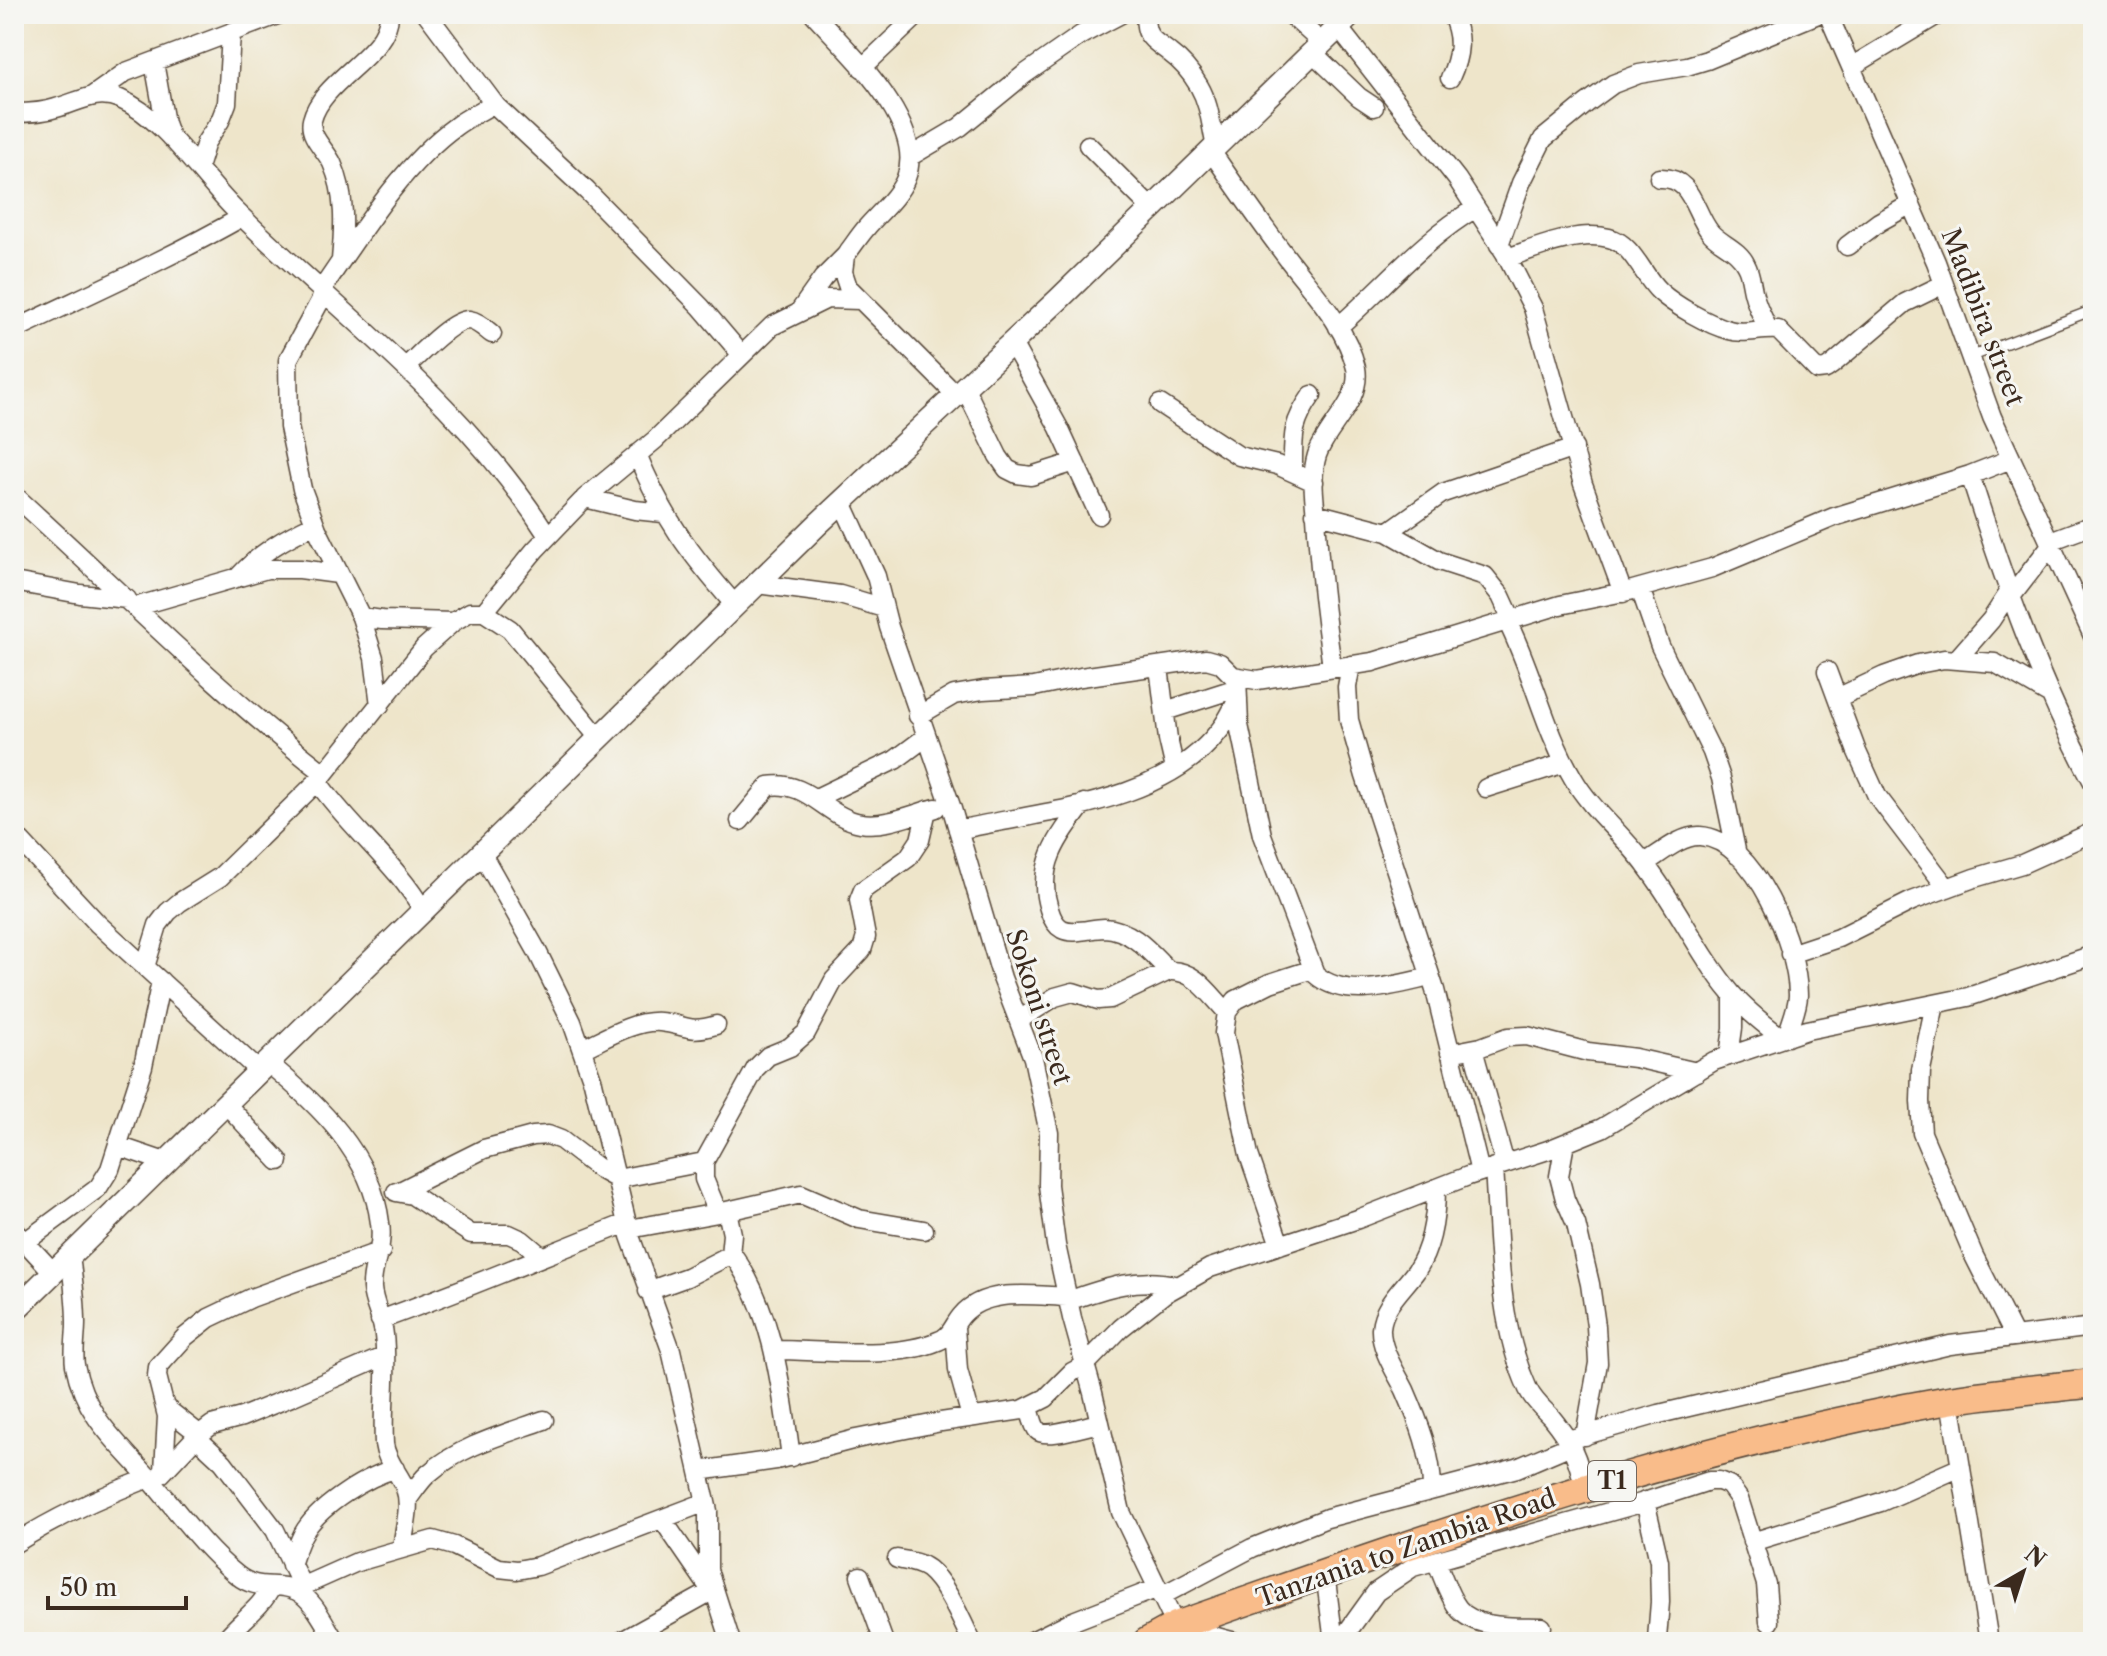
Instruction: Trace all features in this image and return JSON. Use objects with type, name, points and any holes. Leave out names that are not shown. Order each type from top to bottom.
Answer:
[{"type":"highway","name":"Tanzania to Zambia Road","points":[[1147,1642],[1176,1626],[1325,1573],[1584,1488],[1774,1437],[1950,1400],[2093,1383]]},
{"type":"street","points":[[92,96],[126,72],[280,14]]},
{"type":"street","points":[[341,260],[343,203],[338,179],[332,162],[310,126],[319,104],[380,43],[385,35],[389,14]]},
{"type":"street","points":[[427,14],[494,103],[597,200],[701,307],[741,354]]},
{"type":"street","points":[[800,310],[905,180],[911,156],[909,140],[893,108],[814,14]]},
{"type":"street","points":[[862,68],[919,14]]},
{"type":"street","points":[[911,156],[960,127],[1025,74],[1081,35],[1121,14]]},
{"type":"street","points":[[1145,14],[1145,24],[1152,41],[1170,52],[1199,87],[1208,107],[1213,149],[1252,211],[1338,327],[1351,353],[1357,386],[1327,432],[1316,458],[1315,513],[1321,584],[1347,687],[1349,720],[1365,776],[1430,977],[1450,1053],[1493,1168]]},
{"type":"street","points":[[1290,14],[1359,97],[1374,107]]},
{"type":"street","points":[[1450,78],[1459,56],[1460,42],[1451,14]]},
{"type":"street","points":[[1503,251],[1525,173],[1543,139],[1613,84],[1639,74],[1707,60],[1818,14]]},
{"type":"street","name":"Madibira street","points":[[1828,14],[1944,284],[1992,417],[2093,636]]},
{"type":"street","points":[[1851,67],[1939,14]]},
{"type":"street","points":[[14,1311],[735,605],[961,392],[1345,21],[1476,208],[1533,308],[1583,484],[1712,752],[1721,778],[1737,855]]},
{"type":"street","points":[[198,168],[206,142],[227,103],[231,33]]},
{"type":"street","points":[[154,62],[162,110],[171,140]]},
{"type":"street","points":[[20,115],[54,109],[103,93],[121,99],[140,111],[242,217],[406,367],[474,436],[548,536]]},
{"type":"street","points":[[380,705],[374,658],[361,617],[338,574],[302,489],[289,427],[288,360],[323,290],[365,224],[425,154],[455,126],[494,103]]},
{"type":"street","points":[[1088,145],[1152,209]]},
{"type":"street","points":[[1659,178],[1678,181],[1689,192],[1710,232],[1741,256],[1747,265],[1757,306],[1768,329]]},
{"type":"street","points":[[1847,246],[1879,222],[1911,204]]},
{"type":"street","points":[[1338,327],[1375,295],[1428,241],[1476,208]]},
{"type":"street","points":[[14,330],[96,289],[153,266],[242,217]]},
{"type":"street","points":[[1503,251],[1572,239],[1608,238],[1621,243],[1658,290],[1674,303],[1729,331],[1778,330],[1817,370],[1826,369],[1905,303],[1944,284]]},
{"type":"street","points":[[845,256],[843,272],[848,287],[961,392],[1007,469],[1031,476],[1075,462]]},
{"type":"street","points":[[484,612],[548,536],[585,498],[721,377],[772,326],[827,299],[860,300]]},
{"type":"street","points":[[406,367],[458,323],[469,320],[492,334]]},
{"type":"street","points":[[1012,343],[1075,462],[1099,515]]},
{"type":"street","points":[[1293,472],[1297,417],[1312,395]]},
{"type":"street","points":[[1160,404],[1239,456],[1293,472],[1314,482]]},
{"type":"street","points":[[1388,532],[1443,493],[1574,448]]},
{"type":"street","points":[[637,454],[663,513],[702,568],[735,605]]},
{"type":"street","points":[[1165,711],[1257,680],[1373,662],[1560,605],[1632,590],[1712,568],[1834,517],[1970,475],[2011,459]]},
{"type":"street","points":[[1970,475],[2009,596],[2050,695],[2093,782]]},
{"type":"street","points":[[585,498],[663,513]]},
{"type":"street","name":"Sokoni street","points":[[842,502],[876,576],[918,716],[950,804],[1002,978],[1033,1058],[1049,1133],[1048,1185],[1056,1245],[1121,1512],[1176,1626]]},
{"type":"street","points":[[18,506],[131,603],[223,691],[321,777],[336,808],[408,886],[424,912]]},
{"type":"street","points":[[1315,513],[1388,532],[1439,561],[1485,576],[1501,596],[1548,730],[1585,796],[1645,863],[1733,996],[1784,1038]]},
{"type":"street","points":[[237,578],[276,543],[315,524]]},
{"type":"street","points":[[1956,660],[2050,543],[2093,525]]},
{"type":"street","points":[[14,582],[131,603],[267,569],[338,574]]},
{"type":"street","points":[[757,584],[840,595],[884,608]]},
{"type":"street","points":[[145,967],[158,925],[168,912],[220,877],[321,777],[424,648],[453,622],[470,612],[484,612],[510,629],[599,738]]},
{"type":"street","points":[[361,617],[453,622]]},
{"type":"street","points":[[918,716],[954,695],[1034,687],[1206,659],[1220,663],[1237,688],[1239,725],[1262,835],[1313,969],[1324,982],[1356,989],[1430,977]]},
{"type":"street","points":[[1837,698],[1918,664],[1944,659],[1995,663],[2050,695]]},
{"type":"street","points":[[1159,667],[1175,769]]},
{"type":"street","points":[[1827,671],[1877,796],[1947,888]]},
{"type":"street","points":[[958,830],[1084,803],[1145,786],[1197,754],[1220,731],[1237,688]]},
{"type":"street","points":[[816,798],[895,760],[926,737]]},
{"type":"street","points":[[1486,788],[1565,763]]},
{"type":"street","points":[[740,821],[769,786],[785,784],[816,798],[857,823],[891,821],[950,804]]},
{"type":"street","points":[[1084,803],[1052,847],[1046,864],[1047,904],[1052,917],[1059,928],[1069,931],[1104,928],[1123,931],[1169,971]]},
{"type":"street","points":[[648,1291],[724,1260],[731,1252],[732,1234],[704,1179],[704,1162],[756,1068],[768,1056],[790,1047],[806,1033],[834,980],[862,950],[866,937],[859,900],[863,890],[908,858],[920,840],[927,810]]},
{"type":"street","points":[[1790,954],[1838,938],[1912,901],[2022,864],[2093,832]]},
{"type":"street","points":[[14,834],[98,924],[263,1067],[299,1088],[351,1146],[370,1182],[380,1222],[381,1251],[372,1275],[372,1292],[384,1332],[384,1448],[408,1499],[402,1548]]},
{"type":"street","points":[[1645,863],[1696,836],[1714,838],[1750,865],[1769,896],[1796,972],[1798,998],[1784,1038]]},
{"type":"street","points":[[482,854],[537,951],[572,1022],[593,1082],[628,1226],[648,1291],[671,1350],[706,1502],[708,1570],[731,1642]]},
{"type":"street","points":[[699,1471],[791,1457],[856,1439],[1029,1407],[1046,1398],[1072,1372],[1085,1365],[1121,1328],[1178,1286],[1210,1268],[1358,1219],[1602,1128],[1714,1061],[1867,1016],[1968,997],[2093,955]]},
{"type":"street","points":[[1280,1245],[1249,1155],[1224,1033],[1227,1012],[1236,1000],[1313,969]]},
{"type":"street","points":[[1019,1020],[1055,997],[1073,992],[1098,1000],[1110,999],[1169,971],[1179,970],[1193,976],[1227,1012]]},
{"type":"street","points":[[53,1272],[20,1236],[98,1188],[110,1169],[143,1066],[161,981]]},
{"type":"street","points":[[1729,1056],[1733,996]]},
{"type":"street","points":[[1935,1004],[1921,1070],[1922,1133],[1974,1256],[2015,1337]]},
{"type":"street","points":[[582,1049],[647,1023],[659,1022],[692,1030],[716,1025]]},
{"type":"street","points":[[1450,1053],[1508,1037],[1527,1036],[1588,1052],[1635,1058],[1697,1072]]},
{"type":"street","points":[[1473,1049],[1493,1168],[1498,1250],[1511,1347],[1529,1394],[1575,1440]]},
{"type":"street","points":[[226,1104],[279,1161]]},
{"type":"street","points":[[373,1196],[400,1191],[484,1149],[533,1136],[548,1135],[561,1140],[617,1179],[704,1162]]},
{"type":"street","points":[[1565,1143],[1559,1176],[1576,1224],[1596,1326],[1598,1363],[1575,1440],[1584,1488]]},
{"type":"street","points":[[118,1146],[165,1162]]},
{"type":"street","points":[[1432,1490],[1432,1473],[1424,1438],[1385,1348],[1381,1331],[1383,1317],[1391,1302],[1418,1268],[1436,1217],[1436,1188]]},
{"type":"street","points":[[400,1191],[424,1202],[471,1234],[509,1234],[522,1240],[541,1256]]},
{"type":"street","points":[[380,1320],[469,1288],[509,1268],[628,1226],[723,1212],[801,1194],[859,1219],[924,1230]]},
{"type":"street","points":[[156,1477],[166,1408],[157,1376],[158,1367],[185,1337],[209,1318],[251,1298],[381,1251]]},
{"type":"street","points":[[731,1252],[745,1272],[774,1350],[791,1457]]},
{"type":"street","points":[[70,1256],[74,1284],[74,1362],[82,1390],[95,1417],[114,1442],[156,1477],[215,1555],[239,1577],[259,1586],[298,1588],[357,1562],[433,1540],[454,1546],[499,1568],[517,1570],[538,1566],[706,1502]]},
{"type":"street","points":[[774,1350],[894,1352],[950,1335],[969,1309],[997,1297],[1068,1299],[1149,1281],[1178,1286]]},
{"type":"street","points":[[955,1327],[958,1370],[971,1417]]},
{"type":"street","points":[[1030,1642],[1068,1623],[1160,1592],[1252,1548],[1327,1518],[1517,1468],[1575,1440],[1659,1414],[1950,1345],[2093,1327]]},
{"type":"street","points":[[14,1544],[105,1495],[156,1477],[212,1425],[242,1417],[385,1356]]},
{"type":"street","points":[[1950,1400],[1989,1642]]},
{"type":"street","points":[[1029,1407],[1036,1430],[1040,1433],[1050,1435],[1100,1423]]},
{"type":"street","points":[[166,1408],[223,1462],[275,1530],[298,1588],[336,1642]]},
{"type":"street","points":[[408,1499],[427,1475],[458,1454],[544,1420]]},
{"type":"street","points":[[1752,1542],[1881,1502],[1961,1467]]},
{"type":"street","points":[[291,1565],[306,1530],[317,1517],[377,1474],[395,1469]]},
{"type":"street","points":[[1337,1642],[1376,1592],[1413,1567],[1645,1501],[1693,1484],[1719,1481],[1729,1485],[1739,1499],[1766,1584],[1769,1622]]},
{"type":"street","points":[[1645,1501],[1659,1561],[1657,1639]]},
{"type":"street","points":[[662,1519],[714,1593]]},
{"type":"street","points":[[897,1559],[917,1563],[930,1570],[972,1642]]},
{"type":"street","points":[[1436,1561],[1455,1605],[1465,1616],[1484,1623],[1542,1627]]},
{"type":"street","points":[[1325,1573],[1337,1642]]},
{"type":"street","points":[[860,1576],[884,1642]]},
{"type":"street","points":[[223,1642],[235,1626],[267,1597],[272,1586]]},
{"type":"street","points":[[620,1642],[714,1593]]},
{"type":"street","points":[[1176,1626],[1228,1641]]},
{"type":"lane","points":[[1970,357],[2093,310]]}]
